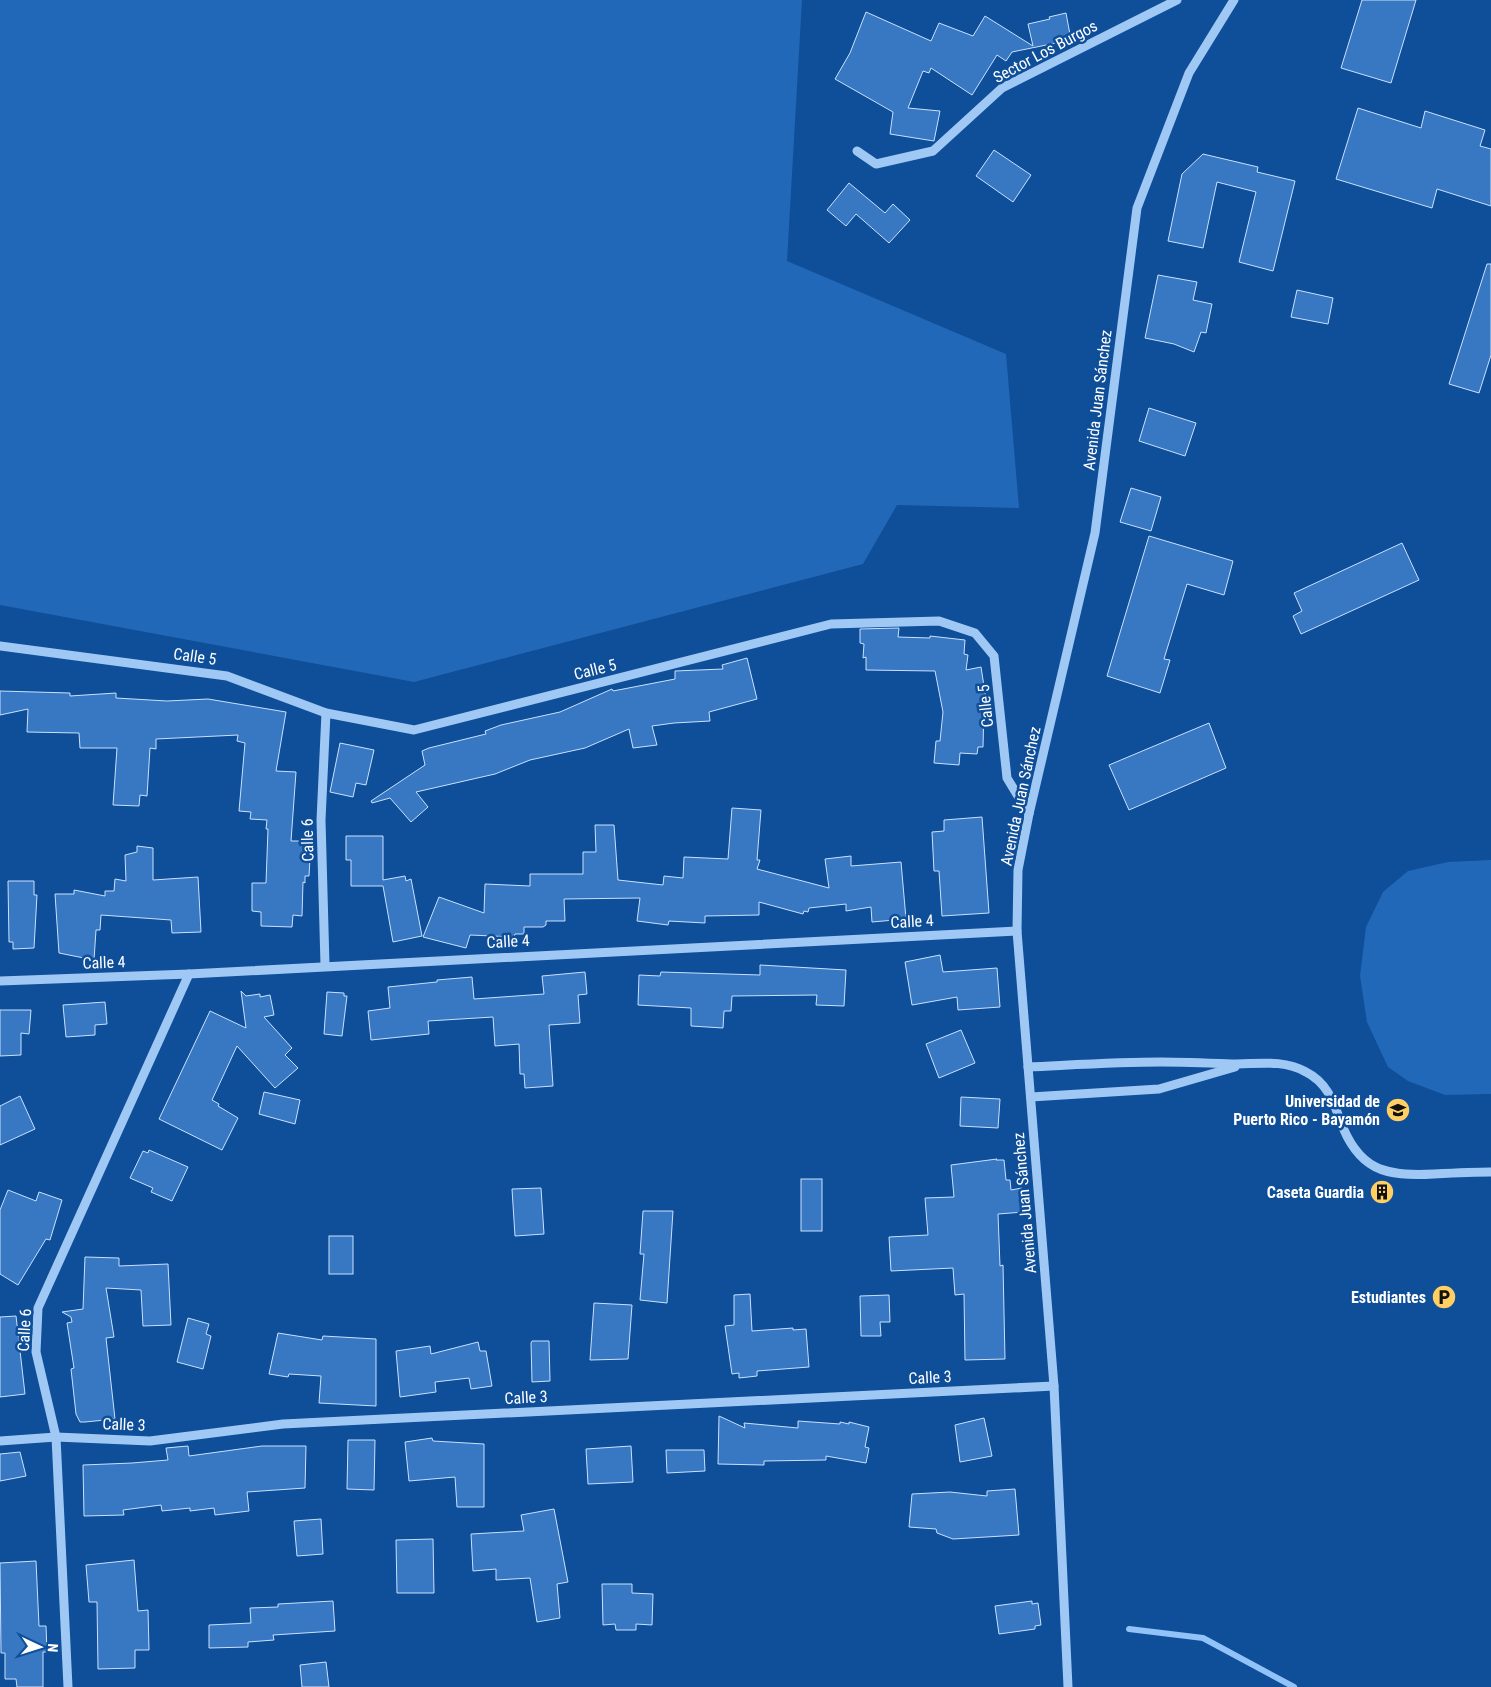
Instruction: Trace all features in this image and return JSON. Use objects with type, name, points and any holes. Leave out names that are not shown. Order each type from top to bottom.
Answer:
[{"type":"street","name":"Sector Los Burgos","points":[[857,151],[876,164],[933,151],[1002,88],[1177,0]]},
{"type":"street","name":"Avenida Juan Sánchez","points":[[1068,1687],[1054,1386],[1017,931],[1018,870],[1029,814],[1095,533],[1137,208],[1189,73],[1234,0]]},
{"type":"street","name":"Calle 5","points":[[0,646],[227,676],[326,713],[414,730],[831,624],[939,621],[975,633],[994,656],[1007,778],[1029,814]]},
{"type":"street","name":"Calle 6","points":[[326,713],[321,820],[326,966]]},
{"type":"street","name":"Calle 4","points":[[0,981],[189,974],[1017,931]]},
{"type":"street","name":"Calle 6","points":[[68,1687],[56,1437],[36,1352],[38,1308],[189,974]]},
{"type":"street","points":[[1028,1066],[1160,1062],[1244,1064],[1272,1062],[1291,1066],[1307,1072],[1324,1084],[1332,1098],[1350,1143],[1372,1165],[1390,1173],[1408,1175],[1491,1172]]},
{"type":"street","points":[[1031,1097],[1159,1088],[1244,1064]]},
{"type":"street","name":"Calle 3","points":[[0,1441],[56,1437],[150,1441],[283,1424],[1054,1386]]},
{"type":"shaded area","points":[[0,0],[802,0],[787,261],[1006,354],[1019,508],[897,505],[863,564],[414,682],[0,605]]},
{"type":"shaded area","points":[[1491,860],[1491,1094],[1445,1095],[1408,1081],[1388,1067],[1367,1022],[1360,976],[1366,927],[1383,892],[1408,871],[1448,862]]},
{"type":"building","points":[[1362,0],[1416,0],[1391,83],[1341,68]]},
{"type":"building","points":[[866,12],[931,41],[939,23],[973,36],[985,16],[1033,46],[1028,24],[1066,13],[1071,40],[1012,52],[1006,61],[997,55],[972,95],[931,68],[929,73],[923,71],[908,108],[940,111],[934,141],[890,134],[893,112],[835,79],[850,53]]},
{"type":"building","points":[[1358,108],[1421,128],[1425,111],[1485,130],[1480,146],[1491,149],[1491,206],[1437,189],[1432,208],[1336,179]]},
{"type":"building","points":[[994,150],[1031,175],[1013,202],[976,176]]},
{"type":"building","points":[[1203,154],[1258,167],[1257,172],[1295,181],[1273,271],[1239,262],[1256,192],[1217,182],[1203,248],[1168,241],[1182,174]]},
{"type":"building","points":[[849,183],[885,213],[893,204],[910,220],[889,243],[856,214],[846,226],[827,210]]},
{"type":"building","points":[[1487,264],[1491,264],[1491,355],[1479,393],[1449,384]]},
{"type":"building","points":[[1158,275],[1197,282],[1193,300],[1212,304],[1206,333],[1201,332],[1194,352],[1174,344],[1145,338]]},
{"type":"building","points":[[1297,290],[1333,298],[1328,324],[1291,317]]},
{"type":"building","points":[[1149,408],[1196,423],[1185,456],[1139,441]]},
{"type":"building","points":[[1131,488],[1161,497],[1151,531],[1120,522]]},
{"type":"building","points":[[1149,536],[1233,561],[1224,595],[1187,584],[1164,659],[1170,660],[1160,693],[1107,676]]},
{"type":"building","points":[[1402,543],[1419,580],[1301,634],[1293,616],[1302,611],[1294,593]]},
{"type":"building","points":[[899,628],[898,637],[930,638],[930,636],[965,640],[964,654],[968,655],[966,670],[981,667],[987,705],[984,706],[983,747],[978,747],[977,754],[960,753],[959,765],[934,763],[936,741],[940,741],[943,712],[935,671],[866,670],[866,657],[863,658],[864,644],[860,643],[860,629]]},
{"type":"building","points":[[747,658],[757,699],[709,712],[710,721],[652,726],[657,745],[633,748],[629,729],[585,748],[530,760],[495,774],[416,792],[428,807],[411,822],[390,798],[372,803],[371,801],[425,765],[422,751],[429,748],[486,734],[485,731],[501,725],[560,712],[612,689],[613,691],[675,679],[675,671],[723,669],[722,665]]},
{"type":"building","points":[[0,691],[70,693],[70,696],[116,693],[116,698],[167,701],[208,699],[286,712],[276,771],[296,772],[291,841],[311,841],[309,876],[305,876],[305,883],[303,882],[302,916],[293,915],[292,927],[261,926],[261,912],[252,911],[252,883],[266,883],[268,829],[266,829],[267,820],[250,819],[251,812],[239,811],[245,743],[237,741],[238,735],[156,739],[156,749],[150,748],[147,796],[140,795],[139,806],[113,805],[117,748],[80,748],[79,733],[27,732],[28,709],[0,715]]},
{"type":"building","points":[[1209,723],[1226,768],[1129,810],[1109,765]]},
{"type":"building","points":[[340,743],[374,750],[366,785],[356,783],[353,797],[330,792]]},
{"type":"building","points":[[732,808],[761,810],[757,860],[760,860],[757,869],[829,888],[825,859],[851,856],[851,866],[901,862],[906,919],[872,922],[871,907],[846,911],[846,904],[809,908],[808,912],[804,911],[803,914],[759,902],[759,915],[705,916],[705,923],[669,921],[668,925],[637,921],[640,898],[564,899],[565,921],[546,921],[546,925],[543,927],[524,927],[524,934],[515,934],[514,937],[470,935],[466,948],[423,937],[439,897],[484,913],[485,884],[530,886],[530,874],[583,874],[583,852],[596,852],[595,825],[614,825],[618,880],[663,885],[664,876],[683,878],[684,857],[728,859]]},
{"type":"building","points":[[982,817],[989,913],[942,916],[939,871],[934,871],[932,832],[944,831],[944,820]]},
{"type":"building","points":[[346,836],[383,836],[383,880],[405,876],[406,881],[411,879],[422,936],[393,942],[383,886],[351,886],[351,860],[346,860]]},
{"type":"building","points":[[137,846],[153,848],[153,880],[198,877],[201,932],[172,933],[171,920],[101,915],[100,930],[96,930],[94,960],[59,953],[55,894],[74,894],[74,890],[105,896],[105,891],[114,891],[115,879],[126,881],[125,855],[137,852]]},
{"type":"building","points":[[8,881],[34,881],[34,895],[37,895],[34,948],[13,949],[13,942],[9,942]]},
{"type":"building","points":[[940,955],[943,972],[997,968],[1000,1007],[958,1010],[957,997],[912,1005],[905,962]]},
{"type":"building","points":[[760,965],[846,970],[844,1006],[816,1005],[817,995],[732,996],[731,1011],[724,1011],[723,1028],[691,1026],[691,1008],[638,1005],[639,975],[660,976],[661,972],[760,975]]},
{"type":"building","points":[[585,972],[587,994],[578,995],[580,1023],[549,1025],[553,1086],[525,1088],[524,1074],[520,1074],[519,1044],[495,1046],[493,1017],[428,1021],[429,1034],[371,1040],[368,1011],[390,1008],[388,987],[472,977],[474,999],[544,994],[542,976]]},
{"type":"building","points":[[241,991],[246,996],[260,994],[260,997],[270,995],[274,1015],[264,1017],[292,1048],[285,1055],[298,1068],[275,1088],[237,1046],[212,1100],[219,1104],[218,1106],[238,1118],[222,1150],[159,1119],[210,1011],[246,1028]]},
{"type":"building","points":[[327,992],[344,993],[344,996],[347,996],[342,1036],[324,1034]]},
{"type":"building","points":[[105,1002],[107,1024],[95,1025],[95,1035],[66,1037],[63,1005]]},
{"type":"building","points":[[0,1010],[31,1010],[29,1034],[21,1033],[21,1055],[0,1056]]},
{"type":"building","points":[[961,1030],[975,1063],[939,1078],[926,1044]]},
{"type":"building","points":[[264,1092],[300,1100],[295,1124],[259,1114]]},
{"type":"building","points":[[20,1096],[35,1129],[0,1145],[0,1106]]},
{"type":"building","points":[[961,1097],[1000,1099],[998,1128],[960,1126]]},
{"type":"building","points":[[149,1150],[188,1167],[172,1201],[151,1192],[153,1188],[130,1178],[143,1151],[148,1153]]},
{"type":"building","points":[[997,1159],[1004,1160],[1006,1180],[1010,1180],[1011,1190],[1022,1188],[1024,1212],[998,1214],[1000,1266],[1003,1265],[1005,1359],[965,1360],[964,1294],[955,1295],[953,1268],[891,1271],[889,1237],[928,1235],[925,1198],[954,1197],[951,1165]]},
{"type":"building","points":[[801,1179],[822,1179],[822,1231],[801,1231]]},
{"type":"building","points":[[541,1188],[544,1234],[515,1236],[512,1189]]},
{"type":"building","points":[[8,1190],[36,1201],[39,1192],[62,1200],[50,1240],[46,1239],[18,1285],[0,1274],[0,1210]]},
{"type":"building","points":[[643,1211],[673,1211],[667,1303],[640,1300],[644,1254],[640,1254]]},
{"type":"building","points":[[329,1236],[353,1236],[353,1274],[329,1274]]},
{"type":"building","points":[[85,1257],[119,1258],[119,1266],[168,1264],[171,1325],[143,1326],[141,1290],[106,1288],[114,1337],[106,1338],[115,1419],[80,1422],[76,1414],[71,1369],[74,1368],[67,1323],[72,1322],[71,1317],[62,1312],[83,1309]]},
{"type":"building","points":[[750,1294],[752,1331],[806,1329],[809,1367],[757,1371],[757,1376],[739,1378],[739,1373],[732,1374],[725,1326],[734,1325],[734,1295]]},
{"type":"building","points":[[889,1295],[890,1322],[880,1322],[881,1336],[861,1336],[860,1296]]},
{"type":"building","points":[[594,1303],[632,1305],[628,1359],[590,1360]]},
{"type":"building","points":[[16,1316],[25,1394],[0,1397],[0,1317]]},
{"type":"building","points":[[188,1318],[209,1324],[206,1334],[211,1336],[203,1369],[177,1362]]},
{"type":"building","points":[[278,1333],[322,1340],[323,1336],[376,1339],[376,1406],[319,1403],[321,1376],[289,1374],[288,1377],[269,1374]]},
{"type":"building","points":[[532,1341],[549,1341],[550,1381],[532,1382]]},
{"type":"building","points":[[478,1342],[480,1351],[486,1351],[492,1386],[471,1389],[469,1378],[435,1382],[436,1392],[400,1397],[396,1351],[430,1346],[431,1354]]},
{"type":"building","points":[[719,1416],[745,1428],[744,1423],[798,1428],[798,1421],[840,1424],[840,1422],[849,1424],[849,1422],[869,1427],[865,1447],[869,1448],[866,1463],[826,1456],[826,1460],[764,1461],[764,1465],[718,1464]]},
{"type":"building","points":[[984,1418],[992,1456],[960,1462],[955,1425]]},
{"type":"building","points":[[432,1438],[433,1441],[484,1444],[484,1507],[457,1507],[455,1477],[409,1481],[405,1442]]},
{"type":"building","points":[[348,1440],[375,1440],[374,1490],[347,1489]]},
{"type":"building","points":[[188,1446],[189,1456],[262,1446],[306,1446],[305,1488],[247,1492],[249,1511],[215,1515],[214,1508],[190,1511],[190,1508],[162,1511],[161,1505],[123,1510],[124,1515],[84,1516],[83,1465],[168,1460],[166,1448]]},
{"type":"building","points":[[631,1446],[633,1482],[588,1484],[586,1449]]},
{"type":"building","points":[[666,1450],[704,1450],[705,1471],[667,1473]]},
{"type":"building","points":[[20,1452],[26,1476],[0,1481],[0,1454]]},
{"type":"building","points":[[1015,1489],[1019,1535],[953,1539],[937,1533],[936,1529],[909,1527],[912,1494],[950,1492],[987,1496],[987,1491]]},
{"type":"building","points":[[554,1509],[568,1582],[557,1584],[560,1618],[537,1622],[530,1578],[496,1580],[496,1569],[473,1571],[471,1534],[524,1531],[521,1515]]},
{"type":"building","points":[[321,1519],[323,1554],[297,1556],[294,1521]]},
{"type":"building","points":[[433,1539],[434,1593],[397,1593],[396,1540]]},
{"type":"building","points":[[134,1560],[138,1611],[148,1610],[149,1650],[135,1650],[135,1668],[98,1669],[97,1602],[89,1602],[86,1565]]},
{"type":"building","points":[[36,1561],[39,1626],[46,1626],[47,1652],[43,1652],[43,1687],[17,1687],[16,1679],[5,1679],[5,1653],[1,1653],[0,1563]]},
{"type":"building","points":[[602,1584],[632,1584],[632,1593],[653,1594],[652,1625],[636,1624],[636,1630],[616,1630],[615,1624],[603,1625]]},
{"type":"building","points":[[333,1601],[335,1631],[273,1635],[274,1640],[248,1642],[248,1647],[209,1648],[209,1625],[251,1623],[250,1608],[278,1607],[278,1604]]},
{"type":"building","points":[[1032,1601],[1032,1604],[1038,1603],[1041,1625],[1035,1626],[1035,1629],[999,1634],[995,1606]]},
{"type":"building","points":[[326,1662],[329,1687],[302,1687],[300,1665]]},
{"type":"waterway","points":[[1129,1629],[1203,1638],[1294,1687]]},
{"type":"place","name":"Universidad de Puerto Rico - Bayamón","points":[[1398,1110]]},
{"type":"place","name":"Caseta Guardia","points":[[1382,1192]]},
{"type":"place","name":"Estudiantes","points":[[1444,1297]]}]
